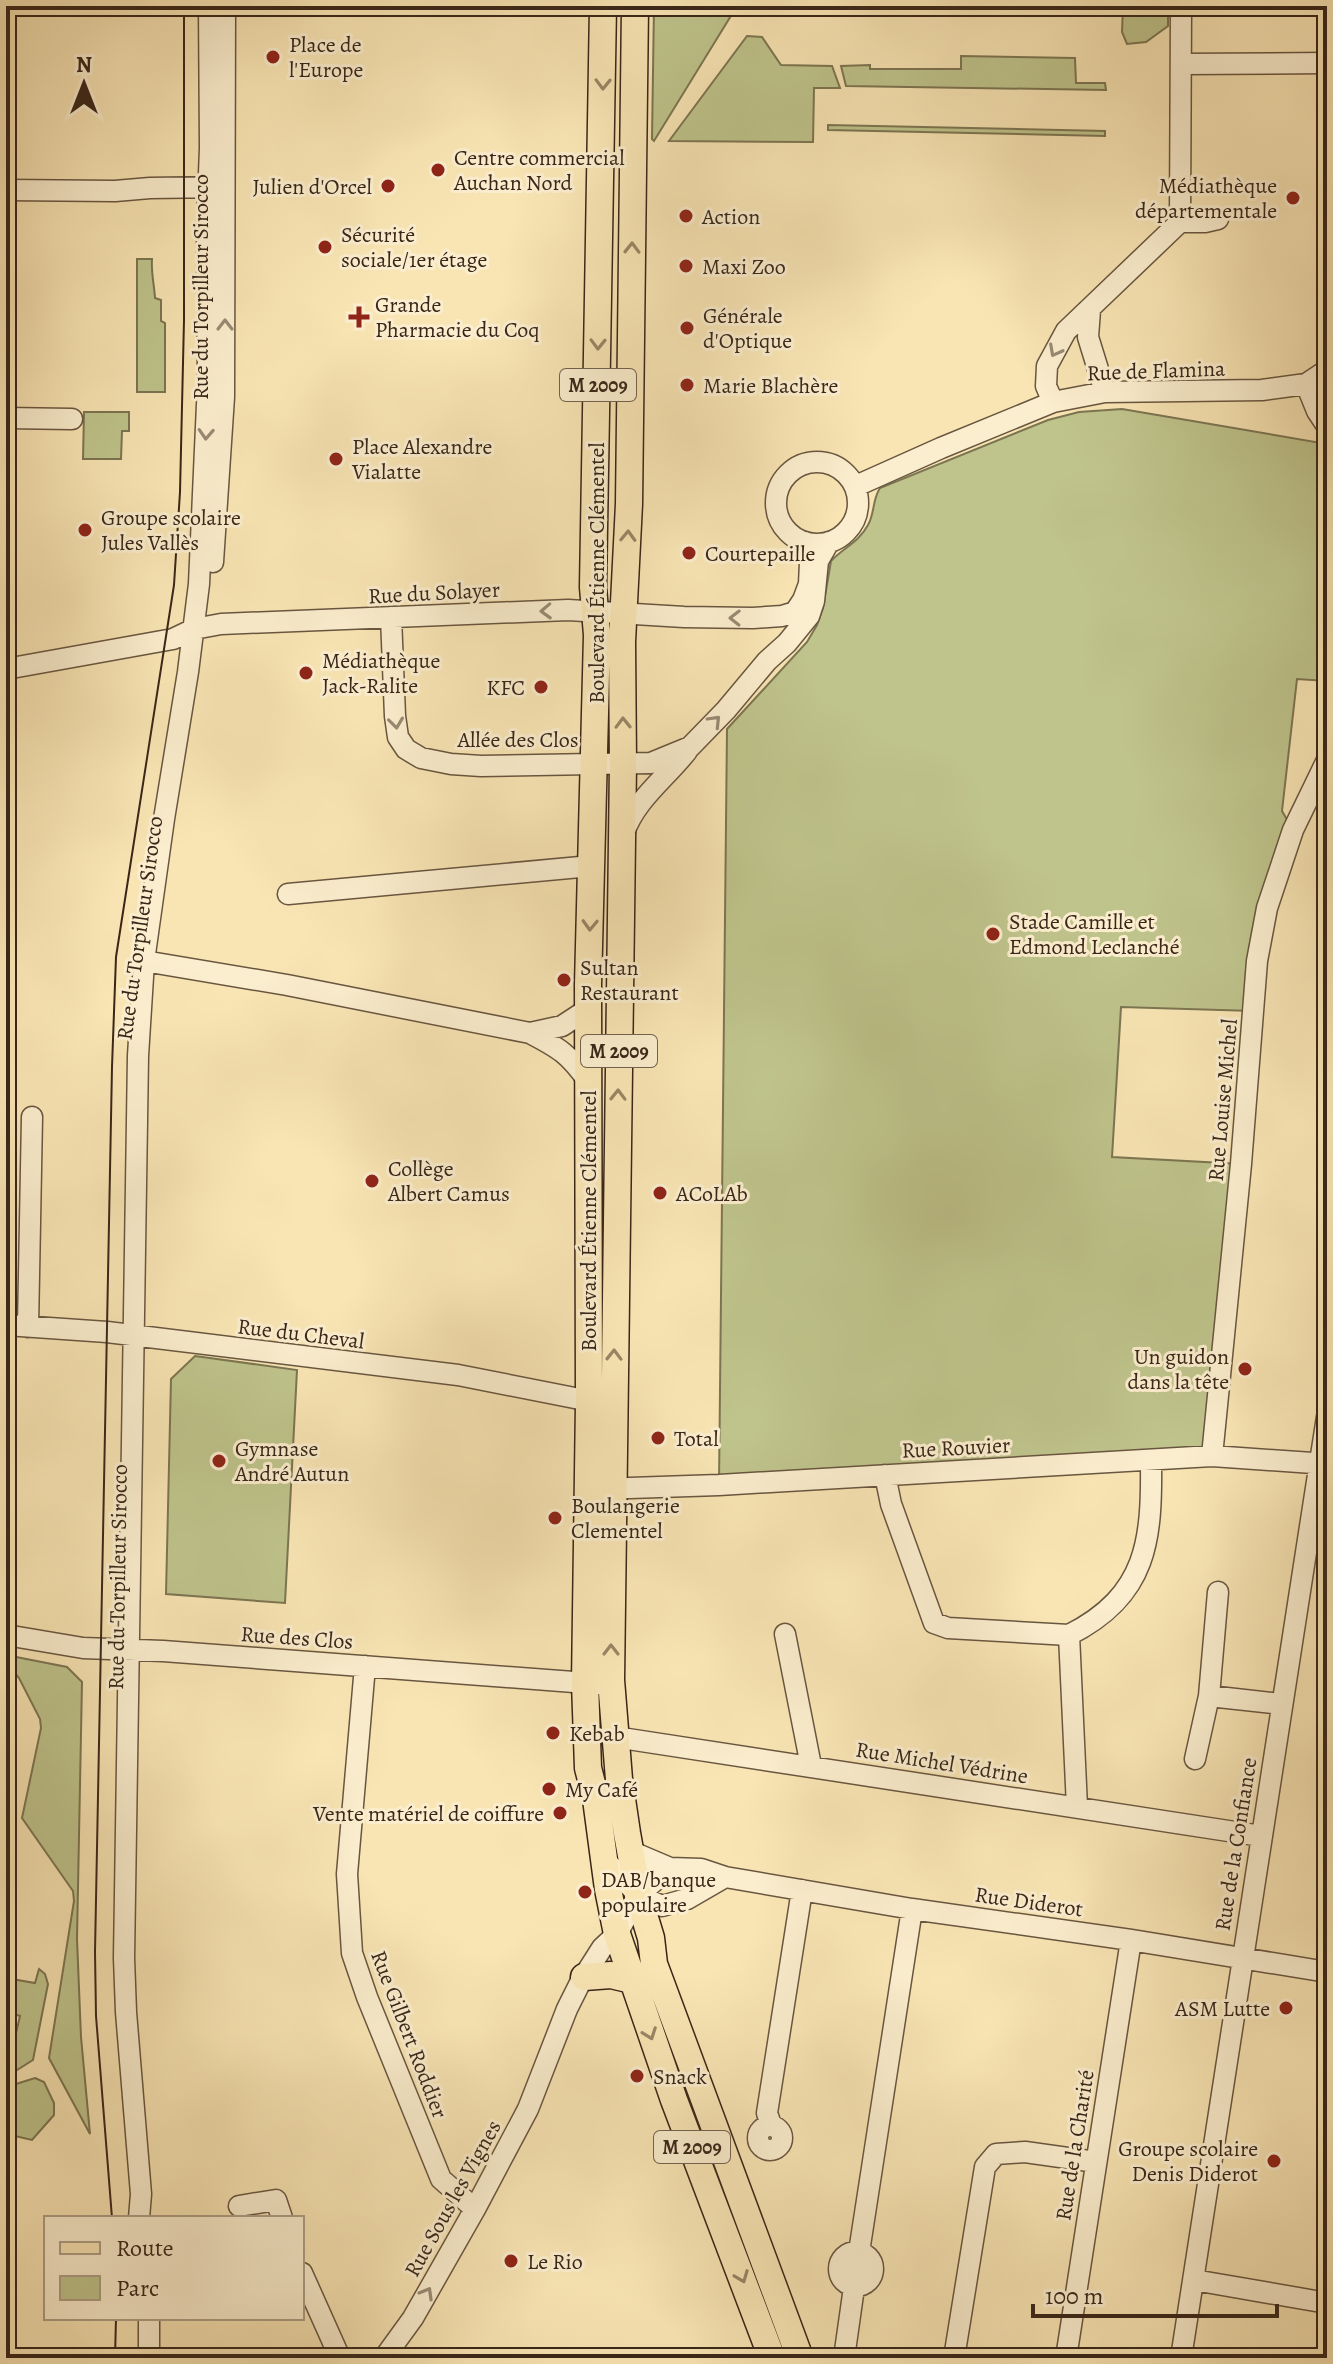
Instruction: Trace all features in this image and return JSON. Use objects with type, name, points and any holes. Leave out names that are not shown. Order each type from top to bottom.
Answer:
[{"type":"main road","name":"Boulevard Étienne Clémentel","points":[[601,1403],[588,1009],[597,635],[603,6]]},
{"type":"main road","name":"Boulevard Étienne Clémentel","points":[[635,6],[629,504],[622,642],[622,840],[601,1403],[598,1684],[588,1768],[596,1799],[617,1934],[674,2100],[772,2358]]},
{"type":"main road","name":"Boulevard Étienne Clémentel","points":[[598,1684],[615,1737],[630,1851],[638,1895],[651,1938],[654,1964],[800,2358]]},
{"type":"main road","points":[[584,1977],[611,1975],[632,1980]]},
{"type":"street","name":"Rue du Torpilleur Sirocco","points":[[209,6],[216,188]]},
{"type":"street","name":"Rue du Torpilleur Sirocco","points":[[139,2216],[141,2194],[126,2012],[125,1858],[135,1650],[139,1337],[137,1081],[164,819],[201,628],[199,584],[225,6]]},
{"type":"street","points":[[1180,222],[1181,6]]},
{"type":"street","points":[[1181,64],[1327,63]]},
{"type":"street","points":[[6,190],[216,188]]},
{"type":"street","points":[[1053,402],[1046,386],[1047,366],[1066,331],[1180,222],[1218,219]]},
{"type":"street","points":[[1090,310],[1088,337],[1105,392]]},
{"type":"street","name":"Rue de Flamina","points":[[856,486],[1053,402],[1105,392],[1262,390],[1306,384],[1327,370]]},
{"type":"street","points":[[1306,384],[1327,426]]},
{"type":"street","points":[[6,418],[72,419]]},
{"type":"street","points":[[819,461],[834,465],[847,473],[856,486],[859,502],[856,518],[847,532],[829,542],[805,542],[793,536],[778,516],[776,501],[784,478],[805,463],[819,461]]},
{"type":"street","name":"Rue du Solayer","points":[[6,669],[173,639],[221,624],[568,610],[624,614],[782,616],[795,612],[809,584],[810,562],[805,542]]},
{"type":"street","points":[[622,840],[628,820],[636,808],[809,616],[814,601],[818,561],[829,542]]},
{"type":"street","name":"Allée des Clos","points":[[391,617],[395,716],[398,737],[406,749],[421,758],[451,764],[623,764]]},
{"type":"street","points":[[767,661],[779,635],[770,617]]},
{"type":"street","points":[[623,764],[651,763],[690,747]]},
{"type":"street","name":"Rue Louise Michel","points":[[1212,1456],[1241,1164],[1257,961],[1267,908],[1293,830],[1326,767]]},
{"type":"street","points":[[288,894],[591,866]]},
{"type":"street","points":[[150,962],[287,985],[530,1033],[562,1050],[588,1081]]},
{"type":"street","points":[[530,1033],[562,1026],[588,1009]]},
{"type":"street","points":[[28,1327],[32,1117]]},
{"type":"street","name":"Rue du Cheval","points":[[6,1325],[139,1337],[458,1375],[601,1403]]},
{"type":"street","name":"Rue de la Confiance","points":[[1181,2358],[1281,1704],[1323,1463],[1327,1417]]},
{"type":"street","name":"Rue Rouvier","points":[[600,1489],[1212,1456],[1323,1463]]},
{"type":"street","points":[[885,1475],[891,1504],[934,1623],[948,1628],[1069,1635],[1084,1628],[1131,1584],[1146,1548],[1152,1514],[1151,1460]]},
{"type":"street","points":[[1195,1759],[1209,1696],[1218,1592]]},
{"type":"street","points":[[785,1634],[811,1766]]},
{"type":"street","name":"Rue des Clos","points":[[6,1635],[83,1648],[598,1684]]},
{"type":"street","points":[[1069,1635],[1077,1807]]},
{"type":"street","name":"Rue Gilbert Roddier","points":[[365,1666],[347,1874],[352,1953],[441,2179],[475,2209]]},
{"type":"street","points":[[1209,1696],[1281,1704]]},
{"type":"street","name":"Rue Michel Védrine","points":[[615,1737],[1261,1836]]},
{"type":"street","name":"Rue Diderot","points":[[630,1851],[670,1868],[701,1869],[725,1877],[912,1909],[1327,1972]]},
{"type":"street","points":[[606,1861],[638,1895],[662,1906],[687,1899],[725,1877]]},
{"type":"street","points":[[584,1977],[602,1948],[617,1934],[638,1895],[670,1868]]},
{"type":"street","points":[[771,2125],[767,2113],[802,1890]]},
{"type":"street","points":[[844,2358],[912,1909]]},
{"type":"street","points":[[617,1934],[654,1964]]},
{"type":"street","name":"Rue de la Charité","points":[[1066,2358],[1131,1940]]},
{"type":"street","name":"Rue Sous les Vignes","points":[[384,2358],[413,2318],[528,2109],[567,2009],[584,1977]]},
{"type":"street","points":[[954,2358],[985,2167],[996,2154],[1025,2152],[1096,2162]]},
{"type":"street","name":"Rue du Torpilleur Sirocco","points":[[141,2194],[150,2216]]},
{"type":"street","points":[[239,2206],[276,2200],[281,2216]]},
{"type":"street","points":[[304,2277],[340,2358]]},
{"type":"street","points":[[1194,2280],[1327,2303]]},
{"type":"street","points":[[149,2320],[149,2358]]},
{"type":"green space","points":[[654,6],[737,6],[654,141],[652,139]]},
{"type":"green space","points":[[1123,6],[1168,6],[1168,26],[1146,42],[1127,44],[1122,32]]},
{"type":"green space","points":[[747,36],[762,37],[781,65],[832,66],[840,88],[814,88],[813,142],[669,141]]},
{"type":"green space","points":[[961,56],[1075,58],[1076,83],[1105,83],[1106,90],[846,86],[841,66],[961,69]]},
{"type":"green space","points":[[828,125],[1105,131],[1105,136],[828,130]]},
{"type":"green space","points":[[137,259],[152,259],[155,298],[161,300],[161,321],[165,323],[165,392],[137,392]]},
{"type":"green space","name":"Stade Camille et Edmond Leclanché","points":[[1122,409],[1327,444],[1327,681],[1297,679],[1282,811],[1293,830],[1253,1011],[1121,1007],[1112,1157],[1241,1164],[1212,1456],[719,1485],[727,729],[807,642],[823,608],[831,561],[864,531],[880,488],[1048,420],[1079,412]]},
{"type":"green space","points":[[84,412],[129,412],[129,431],[122,431],[121,459],[83,459]]},
{"type":"green space","points":[[195,1356],[297,1370],[285,1603],[166,1594],[171,1379]]},
{"type":"green space","points":[[6,1655],[67,1667],[82,1682],[77,1939],[81,2037],[90,2134],[49,2058],[74,1901],[73,1891],[22,1818],[41,1728],[40,1719],[19,1678],[6,1668]]},
{"type":"green space","points":[[39,1969],[45,1974],[48,1984],[33,2060],[6,2077],[6,2032],[16,2033],[20,2016],[14,2014],[15,2007],[6,2005],[6,1978],[35,1983]]},
{"type":"green space","points":[[35,2078],[44,2082],[54,2103],[54,2115],[32,2140],[6,2134],[6,2091]]},
{"type":"tram line","points":[[112,2216],[96,2016],[95,1952],[112,1067],[116,957],[174,585],[180,492],[184,320],[184,6]]},
{"type":"tram line","points":[[115,2358],[116,2320]]},
{"type":"place","name":"Place de l'Europe","points":[[273,57]]},
{"type":"place","name":"Centre commercial Auchan Nord","points":[[438,170]]},
{"type":"place","name":"Julien d'Orcel","points":[[388,186]]},
{"type":"place","name":"Médiathèque départementale","points":[[1293,198]]},
{"type":"place","name":"Action","points":[[686,216]]},
{"type":"place","name":"Sécurité sociale/1er étage","points":[[325,247]]},
{"type":"place","name":"Maxi Zoo","points":[[686,266]]},
{"type":"place","name":"Grande Pharmacie du Coq","points":[[359,317]]},
{"type":"place","name":"Générale d'Optique","points":[[687,328]]},
{"type":"place","name":"Marie Blachère","points":[[687,385]]},
{"type":"place","name":"Place Alexandre Vialatte","points":[[336,459]]},
{"type":"place","name":"Groupe scolaire Jules Vallès","points":[[85,530]]},
{"type":"place","name":"Courtepaille","points":[[689,553]]},
{"type":"place","name":"Médiathèque Jack-Ralite","points":[[306,673]]},
{"type":"place","name":"KFC","points":[[541,687]]},
{"type":"place","name":"Stade Camille et Edmond Leclanché","points":[[993,934]]},
{"type":"place","name":"Sultan Restaurant","points":[[564,980]]},
{"type":"place","name":"Collège Albert Camus","points":[[372,1181]]},
{"type":"place","name":"ACoLAb","points":[[660,1193]]},
{"type":"place","name":"Un guidon dans la tête","points":[[1245,1369]]},
{"type":"place","name":"Total","points":[[658,1438]]},
{"type":"place","name":"Gymnase André Autun","points":[[219,1461]]},
{"type":"place","name":"Boulangerie Clementel","points":[[555,1518]]},
{"type":"place","name":"Kebab","points":[[553,1733]]},
{"type":"place","name":"My Café","points":[[549,1789]]},
{"type":"place","name":"Vente matériel de coiffure","points":[[560,1813]]},
{"type":"place","name":"DAB/banque populaire","points":[[585,1892]]},
{"type":"place","name":"ASM Lutte","points":[[1286,2008]]},
{"type":"place","name":"Snack","points":[[637,2076]]},
{"type":"place","name":"Groupe scolaire Denis Diderot","points":[[1274,2161]]},
{"type":"place","name":"Le Rio","points":[[511,2261]]}]
